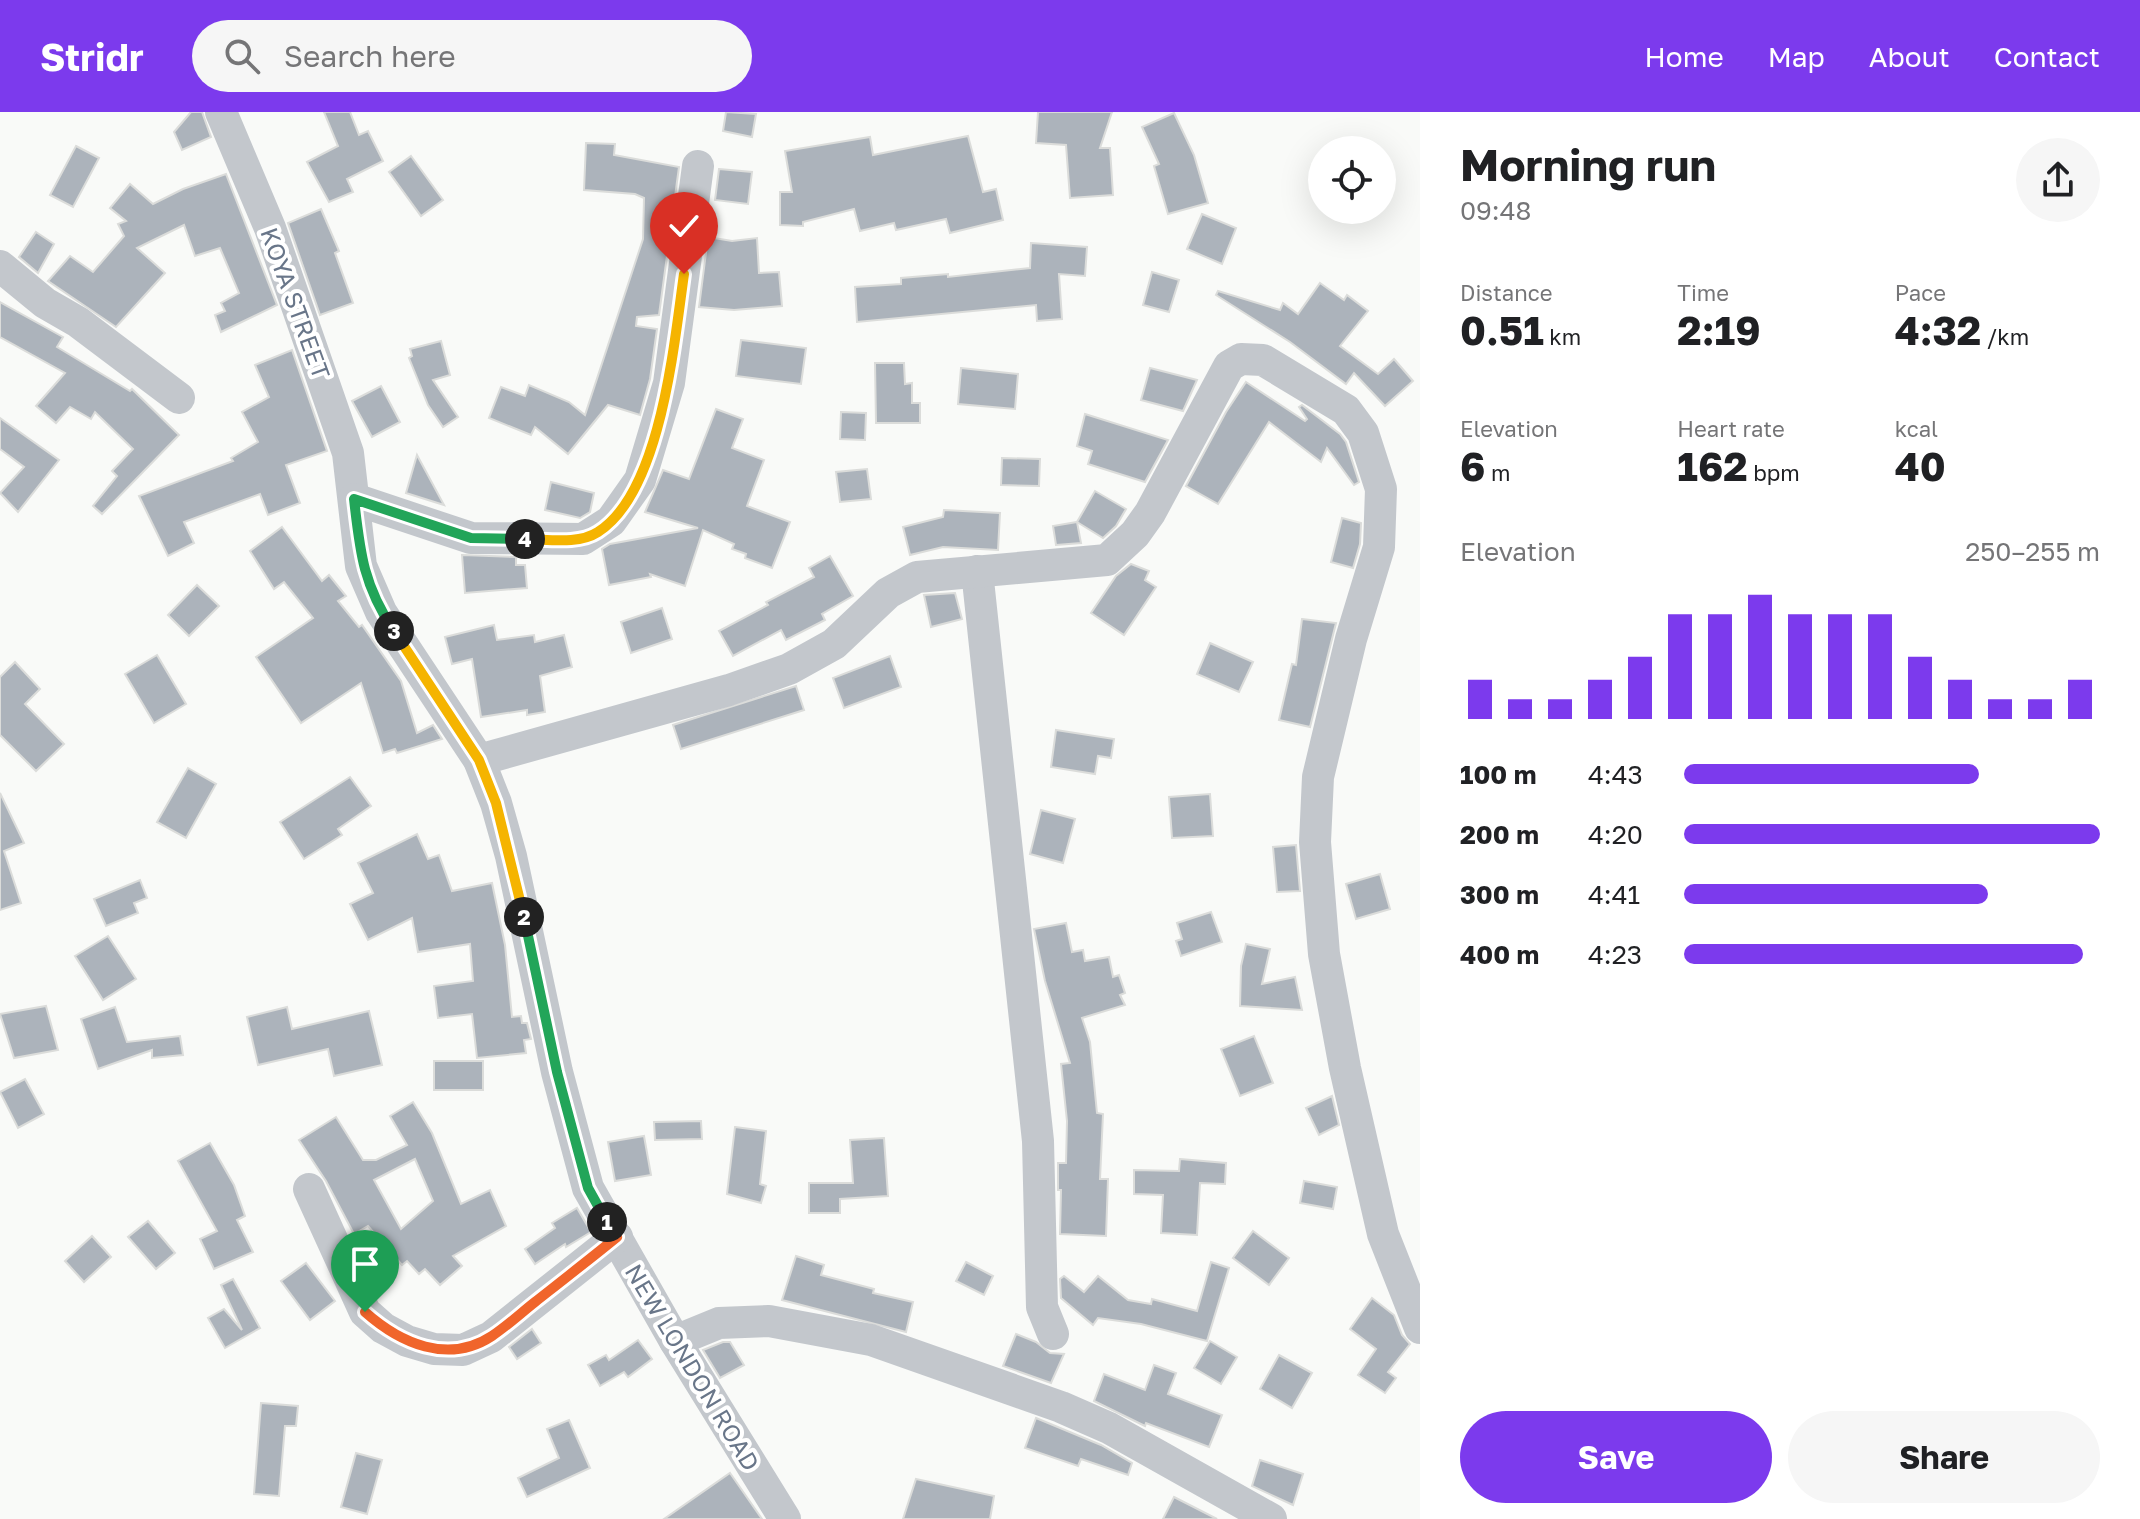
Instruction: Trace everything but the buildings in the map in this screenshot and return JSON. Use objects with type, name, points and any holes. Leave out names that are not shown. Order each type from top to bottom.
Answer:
[{"type":"street","name":"KOYA STREET","points":[[221,112],[270,228],[330,399],[348,453],[354,499]]},
{"type":"street","points":[[354,499],[471,538],[583,539],[611,521],[640,480],[669,383],[698,166]]},
{"type":"street","points":[[0,266],[36,296],[78,322],[179,398]]},
{"type":"street","points":[[479,760],[729,690],[789,669],[834,644],[888,593],[917,577],[1107,560],[1118,552],[1150,513],[1229,366],[1241,359],[1263,360],[1317,390],[1346,410],[1363,433],[1381,489],[1379,547],[1351,639],[1318,777],[1315,842],[1324,954],[1345,1068],[1383,1234],[1420,1328]]},
{"type":"street","name":"NEW LONDON ROAD","points":[[354,499],[361,566],[381,612],[479,760],[496,803],[511,856],[557,1072],[588,1188],[675,1341],[785,1519]]},
{"type":"street","points":[[977,571],[1038,1141],[1042,1307],[1053,1334]]},
{"type":"street","points":[[309,1189],[365,1312],[383,1328],[407,1341],[434,1349],[463,1350],[491,1337],[617,1237]]},
{"type":"street","points":[[675,1341],[719,1323],[740,1321],[769,1321],[871,1340],[1061,1407],[1109,1428],[1271,1519]]},
{"type":"route","points":[[365,1312],[383,1328],[407,1341],[434,1349],[463,1350],[491,1337],[617,1237],[588,1188],[557,1072],[511,856],[496,803],[479,760],[381,612],[361,566],[354,499],[471,538],[583,539],[598,532],[611,521],[640,480],[669,383],[684,274]]}]
